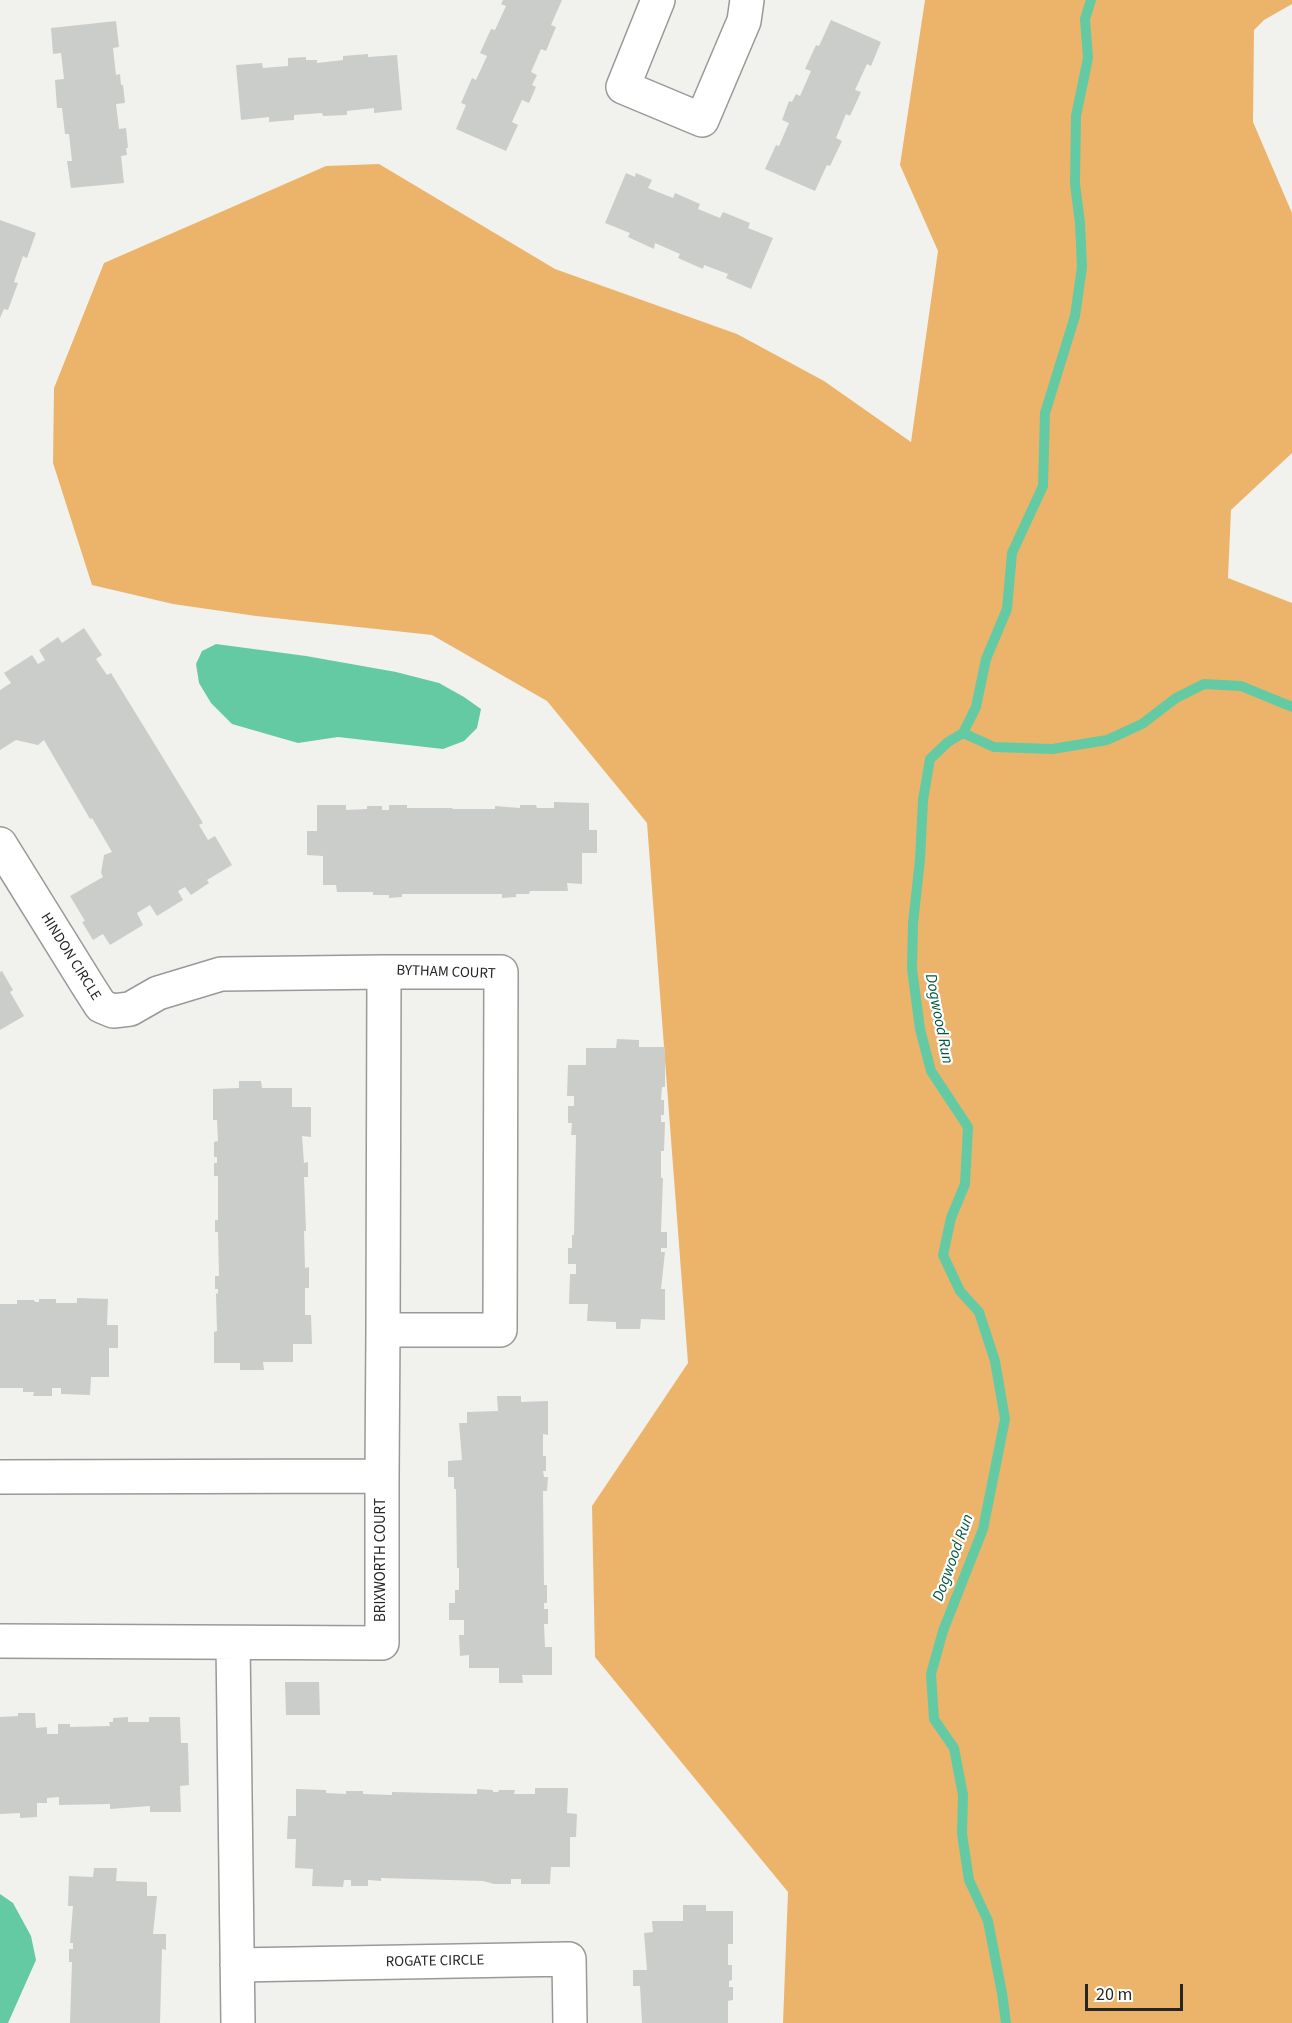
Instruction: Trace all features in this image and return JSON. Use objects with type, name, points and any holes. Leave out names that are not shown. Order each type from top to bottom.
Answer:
[{"type":"street","points":[[658,0],[623,87],[702,120],[744,21],[747,0]]},
{"type":"street","name":"HINDON CIRCLE","points":[[0,844],[101,1006],[113,1011],[130,1009],[158,993],[221,974],[384,972]]},
{"type":"street","name":"BYTHAM COURT","points":[[382,1476],[384,972],[501,972],[500,1330],[383,1330]]},
{"type":"street","name":"BRIXWORTH COURT","points":[[0,1477],[382,1476],[382,1643],[0,1641]]},
{"type":"street","points":[[233,1643],[238,2023]]},
{"type":"street","name":"ROGATE CIRCLE","points":[[237,1965],[569,1959],[570,2023]]},
{"type":"shaded area","points":[[925,0],[1292,0],[1292,4],[1264,20],[1254,30],[1253,122],[1292,213],[1292,453],[1231,510],[1228,578],[1292,603],[1292,2023],[783,2023],[788,1892],[595,1657],[592,1506],[688,1363],[647,823],[547,701],[432,635],[256,616],[173,604],[92,585],[53,463],[54,388],[104,263],[326,166],[379,164],[555,269],[737,334],[824,381],[911,442],[938,251],[900,165]]},
{"type":"shaded area","points":[[216,644],[306,656],[396,672],[439,683],[481,709],[477,728],[464,741],[443,749],[338,737],[298,743],[232,724],[211,703],[199,683],[196,664],[202,651]]},
{"type":"shaded area","points":[[0,1894],[13,1903],[31,1936],[36,1960],[8,2023],[0,2023]]},
{"type":"building","points":[[503,0],[562,0],[551,25],[556,27],[546,51],[541,49],[531,72],[537,75],[532,85],[536,87],[529,103],[522,100],[512,122],[518,125],[506,151],[456,129],[466,105],[461,103],[472,78],[476,80],[487,56],[480,53],[491,29],[495,30],[506,6],[501,4]]},
{"type":"building","points":[[831,20],[881,42],[871,66],[867,64],[855,90],[861,92],[850,116],[846,114],[836,138],[842,141],[815,191],[765,169],[789,123],[782,120],[789,101],[792,102],[796,94],[800,96],[811,71],[805,69]]},
{"type":"building","points":[[116,21],[119,47],[113,48],[116,75],[120,74],[125,103],[116,104],[119,129],[126,128],[128,148],[126,148],[127,155],[121,156],[124,183],[71,188],[67,161],[72,161],[69,134],[65,134],[62,108],[57,108],[55,80],[64,79],[61,53],[53,54],[51,28]]},
{"type":"building","points":[[368,54],[368,57],[397,55],[402,110],[374,113],[374,108],[347,111],[347,115],[323,116],[322,113],[294,115],[294,120],[269,122],[269,117],[241,120],[236,65],[262,63],[263,68],[288,66],[288,58],[306,57],[306,60],[317,60],[317,63],[343,60],[343,56]]},
{"type":"building","points":[[626,173],[635,177],[636,173],[652,180],[648,188],[673,198],[675,193],[700,204],[698,209],[720,218],[723,212],[750,223],[748,228],[773,238],[751,289],[726,278],[728,274],[704,265],[703,269],[678,258],[680,254],[655,243],[654,249],[628,237],[630,233],[605,223]]},
{"type":"building","points":[[0,220],[36,233],[27,258],[23,256],[14,282],[18,283],[8,310],[4,309],[0,318]]},
{"type":"building","points":[[84,628],[102,655],[96,659],[107,675],[111,673],[203,823],[199,825],[208,840],[215,836],[232,865],[207,880],[209,883],[191,895],[185,887],[178,891],[183,900],[157,916],[150,905],[137,913],[143,925],[110,945],[103,934],[93,940],[70,896],[103,877],[101,873],[104,855],[112,852],[44,740],[38,745],[16,740],[0,750],[0,690],[11,683],[4,673],[32,655],[38,664],[45,660],[39,650],[58,637],[62,643]]},
{"type":"building","points":[[554,802],[589,803],[589,830],[597,830],[597,853],[582,853],[582,884],[567,883],[568,891],[530,891],[529,894],[516,894],[516,897],[502,898],[502,894],[402,894],[402,897],[389,898],[389,895],[373,895],[373,892],[337,892],[336,885],[323,885],[323,856],[307,855],[307,831],[317,831],[317,805],[346,805],[346,810],[382,806],[382,810],[389,810],[389,805],[407,805],[407,808],[495,809],[495,806],[520,808],[520,805],[554,808]]},
{"type":"building","points":[[2,971],[13,990],[10,992],[24,1016],[0,1030],[0,972]]},
{"type":"building","points":[[617,1039],[639,1040],[639,1047],[665,1047],[665,1087],[662,1087],[661,1100],[664,1100],[664,1115],[661,1115],[661,1122],[665,1122],[664,1151],[661,1151],[661,1178],[663,1178],[661,1232],[667,1232],[667,1248],[661,1248],[661,1252],[665,1252],[661,1289],[665,1289],[665,1320],[641,1319],[640,1329],[616,1329],[616,1322],[587,1321],[588,1304],[569,1304],[570,1274],[576,1274],[576,1264],[568,1264],[568,1248],[572,1248],[572,1235],[574,1235],[576,1135],[571,1135],[572,1123],[568,1123],[568,1106],[574,1106],[574,1096],[567,1096],[568,1065],[586,1065],[586,1048],[616,1048]]},
{"type":"building","points":[[239,1081],[261,1081],[262,1088],[292,1088],[292,1107],[311,1107],[311,1137],[302,1136],[304,1163],[308,1162],[308,1177],[304,1177],[305,1268],[309,1267],[309,1288],[305,1288],[305,1315],[311,1315],[312,1344],[293,1344],[293,1362],[263,1362],[264,1370],[240,1370],[240,1363],[214,1363],[214,1332],[217,1331],[216,1294],[218,1293],[218,1289],[215,1289],[215,1276],[219,1276],[218,1232],[215,1232],[215,1220],[218,1220],[218,1176],[214,1176],[214,1163],[217,1163],[217,1157],[214,1157],[214,1142],[218,1141],[217,1120],[213,1120],[213,1089],[239,1088]]},
{"type":"building","points":[[77,1298],[108,1299],[107,1325],[118,1325],[118,1348],[109,1348],[109,1377],[91,1377],[90,1395],[61,1394],[61,1388],[52,1388],[52,1396],[33,1396],[34,1392],[23,1392],[23,1388],[0,1388],[0,1304],[17,1304],[17,1300],[39,1302],[39,1299],[56,1299],[56,1303],[77,1303]]},
{"type":"building","points":[[497,1396],[521,1396],[521,1402],[548,1401],[548,1435],[543,1434],[546,1471],[543,1471],[544,1477],[548,1477],[547,1491],[543,1491],[544,1585],[547,1585],[547,1603],[544,1603],[544,1609],[548,1609],[548,1624],[544,1624],[545,1647],[552,1647],[552,1675],[522,1675],[523,1683],[499,1683],[499,1668],[469,1668],[469,1655],[460,1656],[459,1635],[464,1635],[464,1620],[449,1620],[449,1603],[455,1603],[455,1590],[459,1590],[459,1568],[457,1568],[456,1489],[454,1489],[454,1477],[448,1477],[448,1461],[462,1460],[459,1423],[467,1423],[467,1412],[498,1411]]},
{"type":"building","points":[[285,1682],[319,1682],[320,1715],[286,1715]]},
{"type":"building","points":[[18,1713],[35,1713],[36,1728],[47,1727],[47,1734],[58,1734],[58,1724],[70,1724],[70,1727],[110,1726],[109,1722],[113,1722],[113,1718],[128,1717],[128,1722],[149,1722],[149,1717],[180,1717],[181,1743],[188,1743],[189,1785],[180,1786],[181,1812],[150,1812],[150,1806],[110,1809],[110,1804],[59,1805],[59,1797],[47,1798],[47,1803],[37,1803],[37,1817],[20,1818],[20,1813],[0,1814],[0,1717],[18,1716]]},
{"type":"building","points":[[535,1788],[568,1788],[567,1813],[577,1814],[576,1837],[570,1837],[570,1867],[551,1867],[550,1884],[521,1884],[521,1879],[511,1879],[511,1884],[494,1884],[483,1881],[381,1878],[381,1881],[368,1880],[368,1886],[351,1886],[351,1880],[344,1880],[343,1887],[312,1886],[313,1869],[295,1868],[296,1839],[287,1839],[288,1816],[296,1816],[296,1789],[326,1790],[326,1793],[346,1794],[346,1791],[363,1791],[363,1794],[392,1795],[392,1792],[477,1794],[477,1789],[493,1790],[493,1792],[515,1790],[514,1794],[535,1794]]},
{"type":"building","points":[[94,1868],[117,1868],[116,1881],[147,1882],[147,1896],[157,1896],[153,1934],[166,1934],[166,1950],[162,1949],[160,2023],[70,2023],[72,1962],[69,1962],[69,1949],[73,1949],[73,1943],[70,1943],[73,1906],[68,1906],[69,1876],[93,1877]]},
{"type":"building","points":[[683,1905],[706,1905],[706,1911],[733,1911],[733,1944],[728,1944],[728,1965],[732,1965],[732,1980],[729,1981],[729,1987],[733,1987],[733,2000],[728,2001],[728,2023],[642,2023],[640,1986],[633,1986],[633,1970],[647,1970],[644,1933],[653,1932],[652,1921],[683,1921]]},
{"type":"waterway","points":[[963,733],[976,707],[986,659],[1007,609],[1012,553],[1043,486],[1045,413],[1075,316],[1082,267],[1075,184],[1076,116],[1088,58],[1085,19],[1091,0]]},
{"type":"waterway","name":"Dogwood Run","points":[[1006,2023],[988,1921],[969,1880],[962,1834],[963,1795],[954,1748],[934,1719],[931,1674],[943,1631],[983,1529],[1005,1419],[995,1361],[979,1312],[960,1291],[943,1255],[951,1218],[965,1184],[968,1127],[931,1071],[920,1029],[912,969],[913,923],[920,860],[923,800],[930,759],[948,742],[963,733],[994,747],[1052,749],[1107,740],[1142,724],[1176,698],[1204,684],[1241,686],[1292,707]]}]
